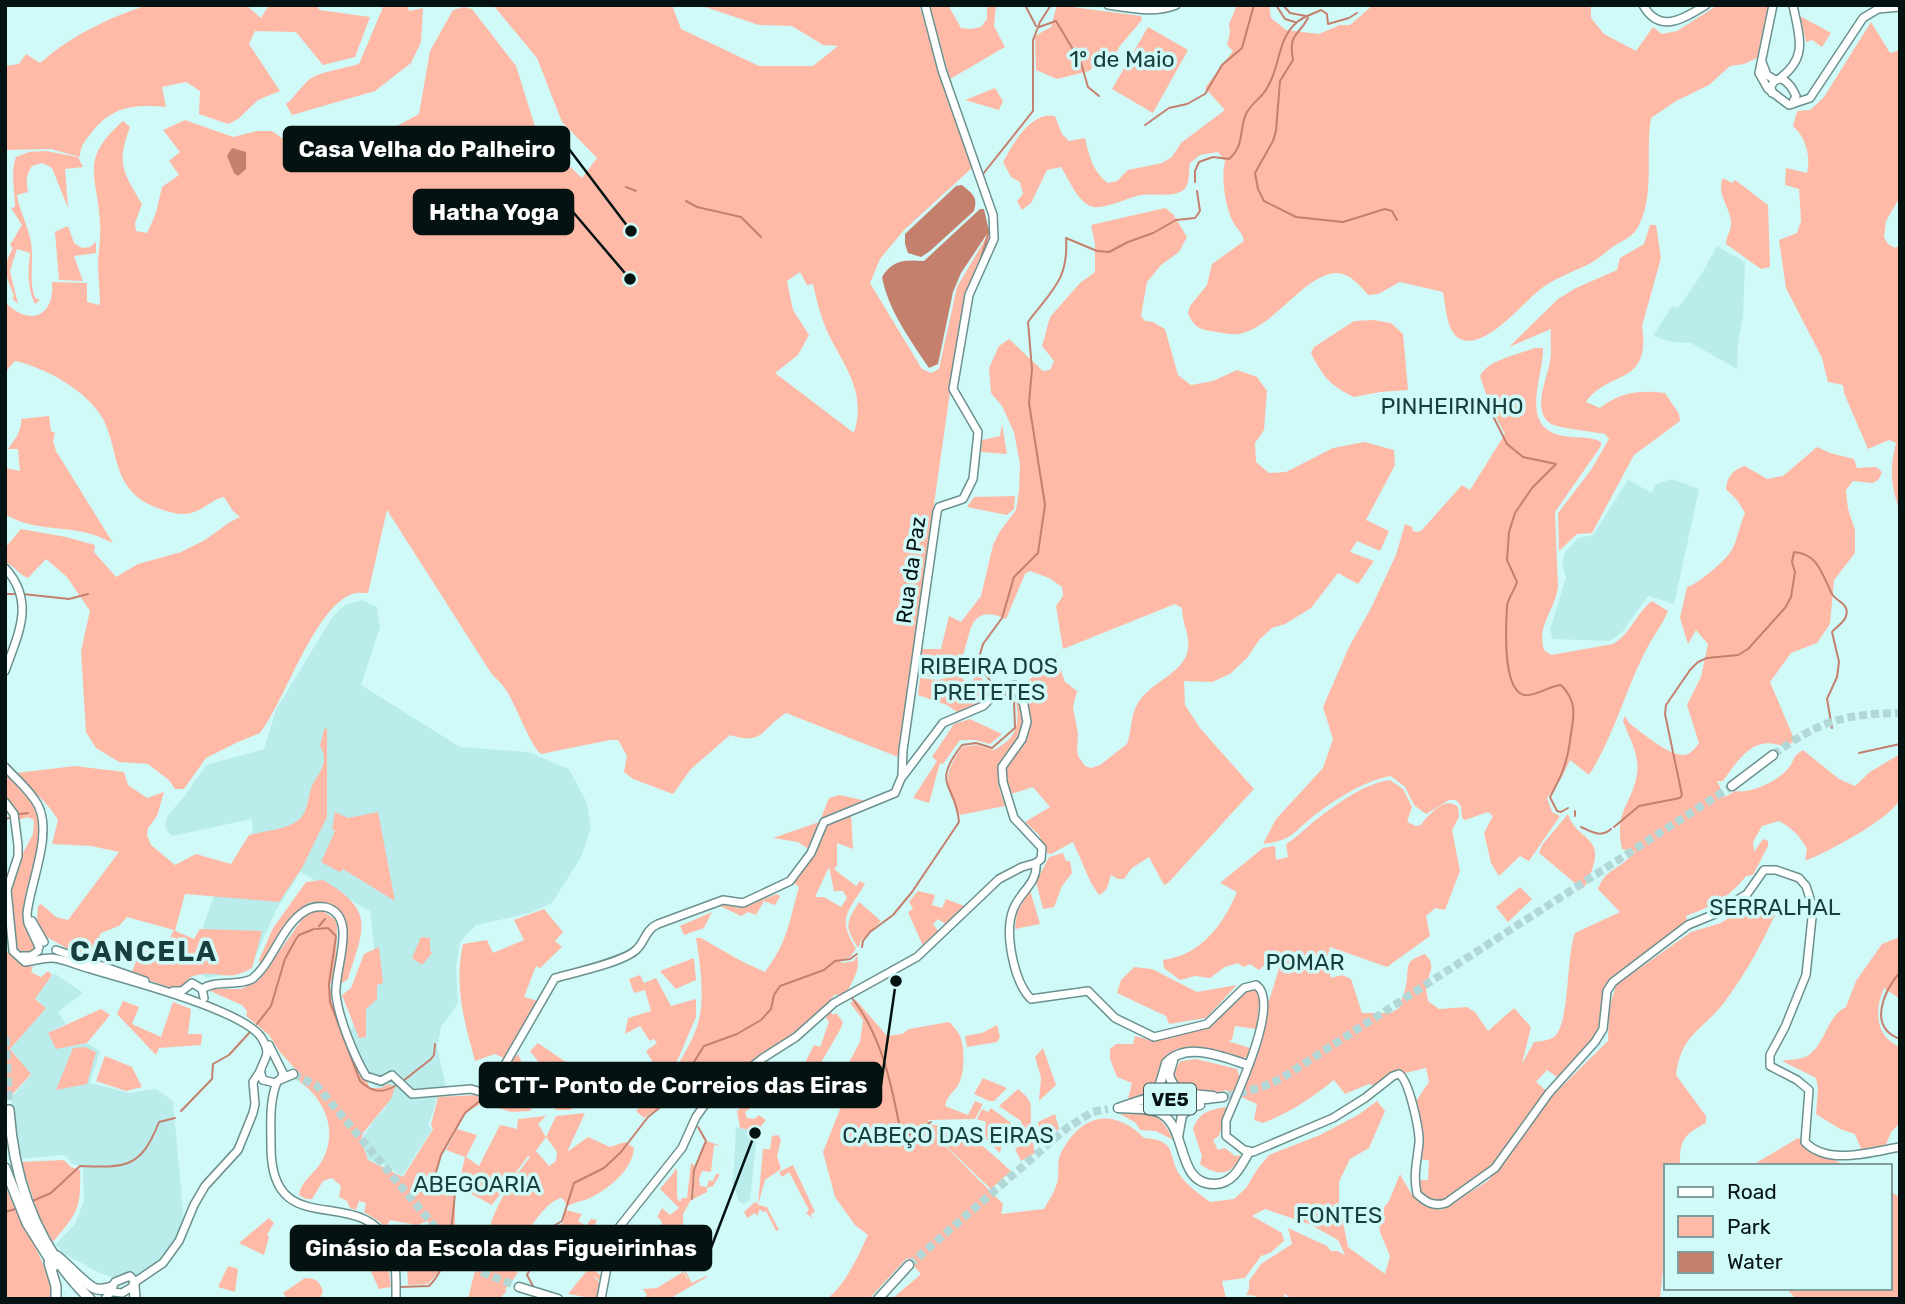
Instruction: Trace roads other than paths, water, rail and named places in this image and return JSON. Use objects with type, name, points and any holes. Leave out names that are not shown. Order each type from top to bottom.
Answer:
[{"type":"highway","points":[[9,1110],[12,1146],[23,1193],[46,1250],[55,1282],[56,1299]]},
{"type":"highway","points":[[5,1168],[21,1211],[83,1299]]},
{"type":"highway","points":[[46,1250],[91,1287],[114,1290]]},
{"type":"highway","points":[[46,1250],[90,1299]]},
{"type":"highway","points":[[134,1281],[135,1299]]},
{"type":"main road","points":[[1732,786],[1773,755]]},
{"type":"main road","name":"VE5","points":[[1118,1108],[1155,1095],[1159,1090],[1166,1063],[1184,1051],[1248,1065]]},
{"type":"main road","name":"VE5","points":[[1176,1055],[1169,1074],[1175,1088],[1184,1092],[1225,1097]]},
{"type":"main road","points":[[272,1081],[293,1074],[280,1065]]},
{"type":"main road","name":"VE5","points":[[1178,1140],[1180,1120],[1186,1110],[1225,1097]]},
{"type":"main road","name":"VE5","points":[[1108,1109],[1189,1103],[1225,1097]]},
{"type":"main road","name":"VE5","points":[[1118,1108],[1162,1114],[1170,1122],[1190,1171],[1203,1182],[1215,1185],[1227,1181],[1237,1173],[1249,1152]]},
{"type":"main road","points":[[878,1299],[909,1265]]},
{"type":"main road","points":[[519,1287],[558,1299]]},
{"type":"street","name":"Rua da Paz","points":[[202,989],[210,984],[244,983],[252,979],[301,913],[314,907],[330,909],[340,918],[344,930],[335,981],[339,1009],[366,1076],[381,1081],[392,1075],[412,1094],[471,1089],[488,1094],[555,978],[632,953],[649,929],[658,924],[723,900],[743,902],[790,881],[811,853],[824,822],[895,793],[902,776],[903,750],[937,512],[939,507],[962,499],[973,479],[978,432],[953,389],[969,295],[994,239],[993,215],[942,70],[925,5]]},
{"type":"street","points":[[1108,5],[1146,10],[1163,10],[1176,5]]},
{"type":"street","points":[[1643,5],[1653,17],[1667,22],[1679,20],[1706,5]]},
{"type":"street","points":[[1773,5],[1760,75],[1772,93],[1786,105],[1809,99],[1863,18],[1878,9],[1900,7]]},
{"type":"street","points":[[1789,84],[1801,47],[1793,5]]},
{"type":"street","points":[[1762,61],[1765,73],[1789,84],[1796,93],[1797,98],[1792,104]]},
{"type":"street","points":[[1772,93],[1770,86],[1792,68]]},
{"type":"street","points":[[1796,93],[1806,95],[1814,92]]},
{"type":"street","points":[[5,568],[18,584],[23,603],[22,618],[5,671]]},
{"type":"street","points":[[601,1299],[613,1235],[682,1148],[696,1117],[706,1103],[763,1058],[796,1037],[834,1003],[917,957],[999,879],[1041,859],[1042,848],[1014,818],[1003,782],[1002,767],[1022,738],[1027,722],[1024,705],[1015,685],[1001,688],[983,706],[943,723],[902,776]]},
{"type":"street","points":[[5,767],[32,796],[41,814],[42,838],[30,896],[32,923],[43,951],[77,966],[185,994]]},
{"type":"street","points":[[5,802],[14,814],[18,845],[18,856],[7,890],[13,945],[24,957],[31,957],[52,943],[56,950]]},
{"type":"street","points":[[1037,863],[1037,872],[1031,885],[1013,909],[1009,931],[1013,963],[1025,993],[1031,999],[1088,991],[1107,1012],[1154,1037],[1207,1024],[1244,988],[1256,985],[1263,992],[1264,1004],[1259,1035],[1224,1130],[1231,1141],[1249,1152],[1333,1118],[1365,1098],[1392,1076],[1399,1074],[1406,1082],[1419,1140],[1414,1170],[1417,1194],[1437,1206],[1446,1203],[1495,1168],[1549,1093],[1595,1042],[1603,1028],[1607,991],[1613,982],[1688,925],[1715,914],[1746,894],[1763,872],[1776,870],[1791,874],[1806,886],[1813,908],[1808,963],[1785,1027],[1768,1062],[1773,1068],[1797,1080],[1809,1090],[1805,1142],[1808,1146],[1823,1153],[1853,1155],[1867,1155],[1900,1147]]},
{"type":"street","points":[[43,951],[56,950],[238,1015],[259,1028],[280,1065]]},
{"type":"street","points":[[185,994],[190,983],[202,989],[200,1000]]},
{"type":"street","points":[[114,1290],[163,1263],[179,1241],[205,1186],[238,1150],[253,1113],[254,1077],[263,1066],[267,1049],[253,1029],[200,1000]]},
{"type":"street","points":[[263,1066],[280,1065]]},
{"type":"street","points":[[280,1065],[272,1081],[271,1167],[279,1189],[300,1205],[348,1214],[376,1225],[392,1248],[396,1299]]},
{"type":"street","points":[[263,1066],[272,1081]]},
{"type":"street","points":[[254,1087],[272,1081]]},
{"type":"street","points":[[114,1290],[118,1279],[134,1281]]},
{"type":"water","points":[[232,148],[246,152],[246,169],[238,176],[227,156]]},
{"type":"water","points":[[962,185],[974,196],[974,211],[921,257],[908,253],[905,234],[956,186]]},
{"type":"water","points":[[980,209],[984,209],[989,231],[961,273],[953,292],[938,364],[929,368],[895,313],[882,277],[895,264],[924,261]]},
{"type":"waterway","points":[[1025,5],[1036,26]]},
{"type":"waterway","points":[[983,174],[1033,111],[1033,40],[1051,5]]},
{"type":"waterway","points":[[1145,125],[1169,108],[1187,104],[1205,94],[1222,65],[1242,48],[1254,5]]},
{"type":"waterway","points":[[1276,5],[1285,19],[1295,22]]},
{"type":"waterway","points":[[1283,5],[1290,13],[1306,16]]},
{"type":"waterway","points":[[1195,182],[1195,171],[1199,162],[1213,157],[1229,159],[1234,154],[1240,143],[1246,114],[1267,88],[1285,38],[1296,23],[1321,10],[1327,14],[1328,24],[1357,13]]},
{"type":"waterway","points":[[1308,18],[1293,40],[1293,60],[1280,81],[1276,131],[1255,173],[1258,189],[1264,201],[1296,217],[1343,222],[1385,209],[1392,211],[1397,220]]},
{"type":"waterway","points":[[1039,27],[1056,21],[1081,63],[1088,87],[1099,96]]},
{"type":"waterway","points":[[626,187],[636,191]]},
{"type":"waterway","points":[[996,688],[977,664],[983,644],[1002,618],[1014,577],[1038,553],[1045,505],[1029,403],[1032,369],[1028,322],[1057,284],[1065,264],[1066,238],[1097,251],[1109,252],[1176,220],[1195,218],[1200,211],[1197,191]]},
{"type":"waterway","points":[[686,201],[697,207],[741,217],[761,237]]},
{"type":"waterway","points":[[980,262],[990,227]]},
{"type":"waterway","points":[[1493,416],[1507,444],[1523,457],[1556,464],[1532,488],[1515,513],[1509,532],[1507,560],[1517,582],[1507,604],[1506,641],[1509,669],[1517,690],[1528,695],[1561,685],[1573,705],[1569,749],[1563,770],[1550,797],[1557,811],[1568,808]]},
{"type":"waterway","points":[[1614,827],[1639,806],[1680,798],[1682,795],[1665,714],[1666,705],[1698,662],[1707,658],[1738,655],[1748,649],[1785,608],[1791,597],[1795,572],[1792,562],[1794,552],[1814,561],[1832,594],[1847,612],[1842,623],[1832,632],[1839,662],[1837,677],[1827,699],[1832,728]]},
{"type":"waterway","points":[[5,594],[18,594]]},
{"type":"waterway","points":[[23,594],[69,599],[88,594]]},
{"type":"waterway","points":[[862,947],[870,932],[893,915],[912,892],[959,822],[946,777],[953,758],[962,745],[976,743],[992,748],[1015,728],[1014,701],[1002,692]]},
{"type":"waterway","points":[[1859,753],[1900,744]]},
{"type":"waterway","points":[[1575,811],[1575,816]]},
{"type":"waterway","points":[[20,814],[28,813]]},
{"type":"waterway","points":[[5,819],[9,818]]},
{"type":"waterway","points":[[1581,827],[1600,834],[1611,829]]},
{"type":"waterway","points":[[319,926],[325,919]]},
{"type":"waterway","points":[[316,929],[328,928],[336,936],[329,984],[330,1002],[360,1081],[377,1091],[395,1086]]},
{"type":"waterway","points":[[257,1024],[271,1006],[285,959],[296,939],[314,929]]},
{"type":"waterway","points":[[591,965],[626,953]]},
{"type":"waterway","points":[[534,1288],[527,1275],[537,1255],[539,1239],[543,1232],[562,1221],[574,1183],[604,1168],[621,1152],[648,1117],[663,1105],[678,1079],[689,1070],[704,1046],[737,1034],[761,1020],[771,1009],[774,995],[780,986],[824,970],[835,961],[850,959],[857,954]]},
{"type":"waterway","points":[[1900,972],[1884,998],[1881,1018],[1890,1033],[1900,1039]]},
{"type":"waterway","points":[[852,998],[863,1013],[879,1047],[902,1139],[931,1122]]},
{"type":"waterway","points":[[181,1111],[212,1079],[213,1064],[229,1055],[250,1032]]},
{"type":"waterway","points":[[403,1081],[431,1059],[435,1044]]},
{"type":"waterway","points":[[400,1287],[429,1286],[442,1267],[449,1242],[455,1193],[434,1179],[441,1155],[465,1113],[487,1095]]},
{"type":"waterway","points":[[30,1202],[51,1193],[80,1166],[109,1166],[130,1162],[146,1149],[159,1122],[175,1118]]},
{"type":"waterway","points":[[692,1199],[694,1170],[706,1141],[698,1127]]},
{"type":"waterway","points":[[5,1212],[19,1208]]},
{"type":"tunnel","points":[[1773,755],[1804,734],[1832,722],[1863,715],[1900,713]]},
{"type":"tunnel","points":[[1227,1096],[1262,1087],[1282,1078],[1732,786]]},
{"type":"tunnel","points":[[5,1037],[9,1110]]},
{"type":"tunnel","points":[[293,1074],[317,1086],[456,1252],[484,1273],[519,1287]]},
{"type":"tunnel","points":[[909,1265],[1067,1128],[1092,1112],[1108,1109]]},
{"type":"place","name":"Casa Velha do Palheiro","points":[[631,231]]},
{"type":"place","name":"Hatha Yoga","points":[[630,279]]},
{"type":"place","name":"CTT- Ponto de Correios das Eiras","points":[[896,981]]},
{"type":"place","name":"Ginásio da Escola das Figueirinhas","points":[[755,1133]]},
{"type":"district","name":"1º de Maio","points":[[1122,59]]},
{"type":"district","name":"PINHEIRINHO","points":[[1452,406]]},
{"type":"district","name":"RIBEIRA DOS PRETETES","points":[[989,679]]},
{"type":"district","name":"SERRALHAL","points":[[1775,907]]},
{"type":"district","name":"CANCELA","points":[[144,951]]},
{"type":"district","name":"POMAR","points":[[1305,962]]},
{"type":"district","name":"CABEÇO DAS EIRAS","points":[[948,1135]]},
{"type":"district","name":"ABEGOARIA","points":[[477,1184]]},
{"type":"district","name":"FONTES","points":[[1339,1215]]}]
